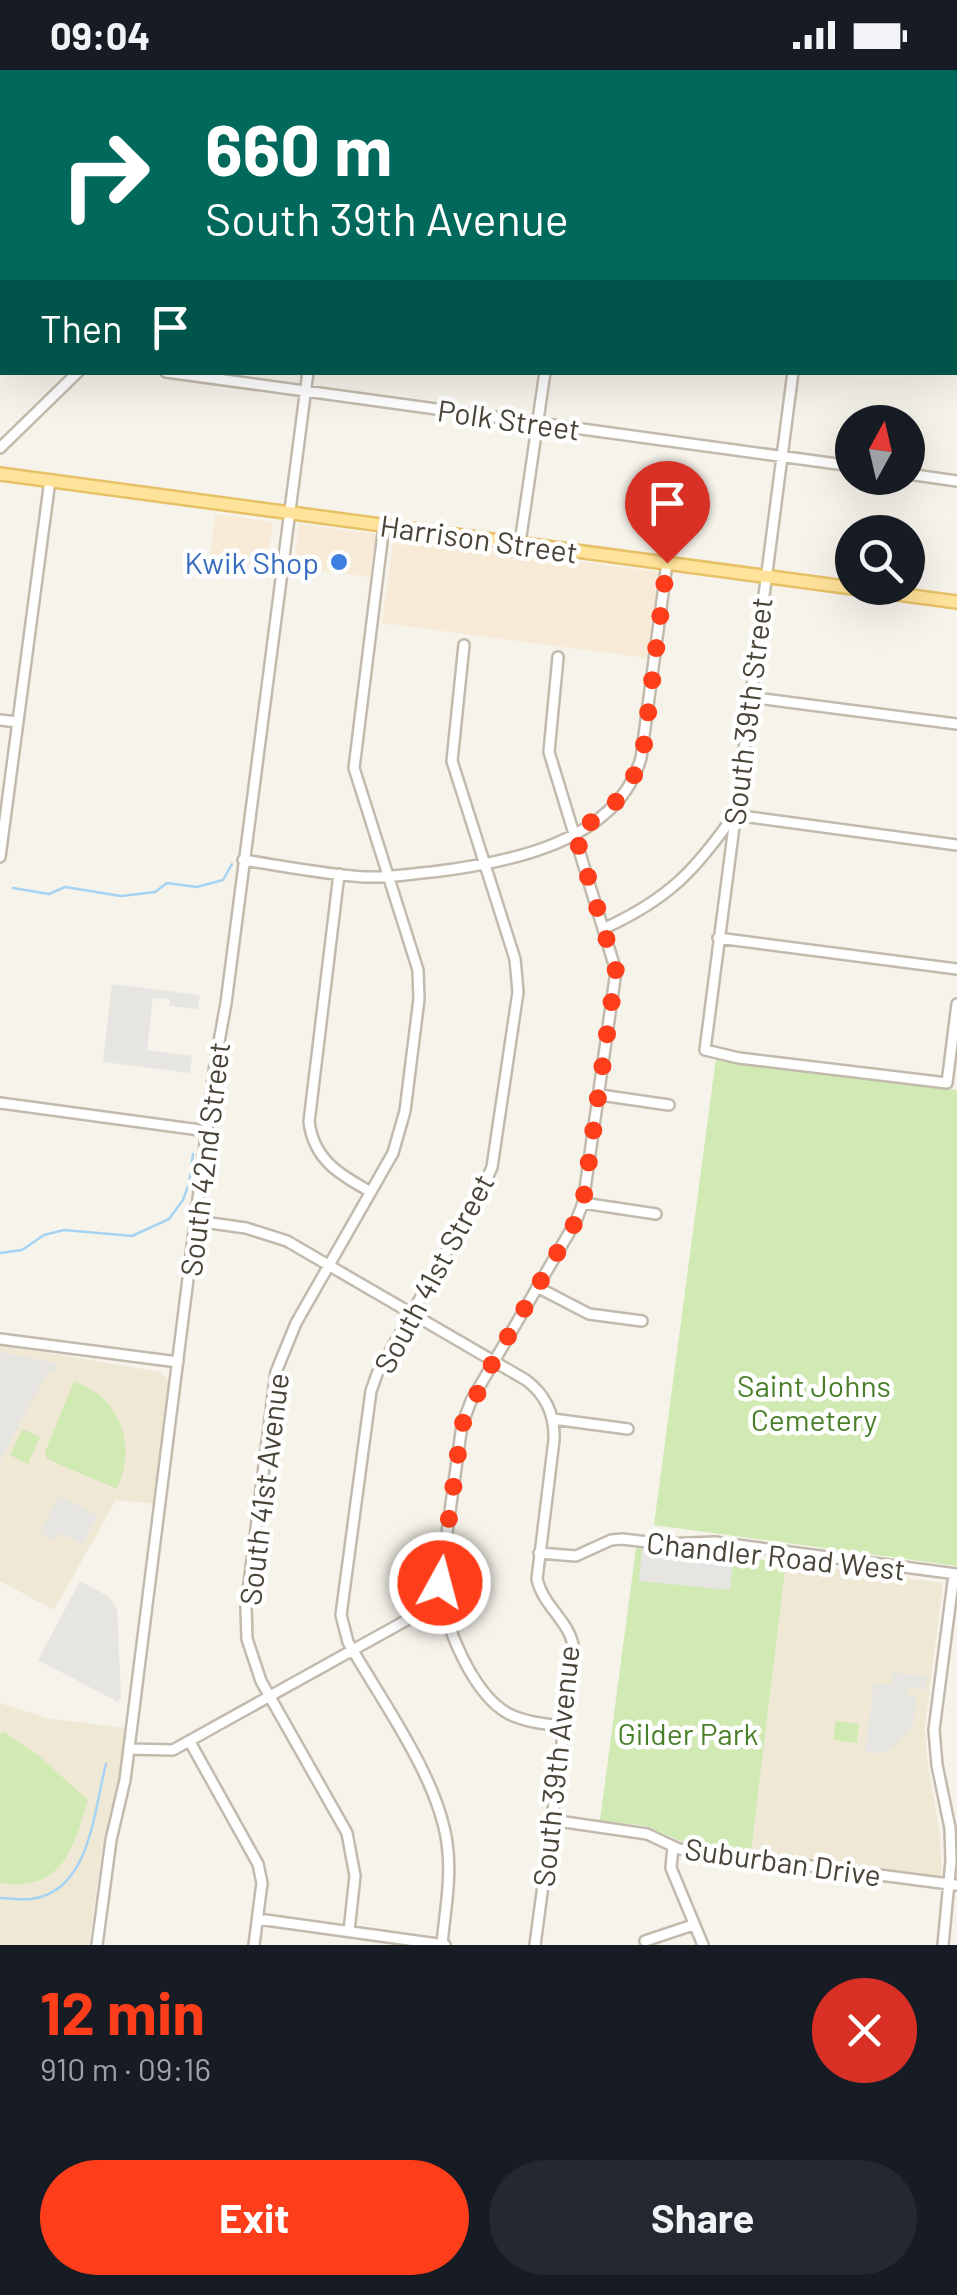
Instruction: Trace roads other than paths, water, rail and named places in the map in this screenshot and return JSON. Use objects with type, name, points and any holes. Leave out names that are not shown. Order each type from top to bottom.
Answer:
[{"type":"main road","name":"Harrison Street","points":[[0,474],[957,602]]},
{"type":"street","points":[[0,448],[75,375]]},
{"type":"street","name":"Polk Street","points":[[188,375],[835,464]]},
{"type":"street","name":"South 42nd Street","points":[[97,1945],[111,1840],[129,1749],[308,375]]},
{"type":"street","points":[[520,543],[545,375]]},
{"type":"street","name":"South 39th Street","points":[[794,375],[764,576],[705,1050],[947,1084],[957,1004]]},
{"type":"street","points":[[925,476],[957,481]]},
{"type":"street","points":[[0,858],[50,480]]},
{"type":"street","name":"South 41st Avenue","points":[[350,1931],[355,1876],[347,1833],[270,1696],[250,1652],[246,1620],[276,1372],[289,1336],[393,1153],[400,1133],[419,999],[418,970],[354,768],[384,525]]},
{"type":"street","points":[[243,860],[339,874],[387,876],[483,866],[526,855],[575,833],[611,809],[637,770],[644,745],[667,563]]},
{"type":"street","name":"South 41st Street","points":[[445,1945],[449,1867],[440,1810],[424,1773],[353,1650],[343,1629],[342,1605],[371,1391],[492,1168],[518,992],[517,972],[452,761],[464,645]]},
{"type":"street","points":[[558,657],[548,752],[616,971],[583,1203],[462,1425],[440,1583],[449,1628],[473,1675],[496,1706],[512,1716],[563,1726]]},
{"type":"street","points":[[749,696],[957,724]]},
{"type":"street","points":[[0,720],[17,722]]},
{"type":"street","points":[[605,928],[655,902],[687,876],[734,815],[957,845]]},
{"type":"street","points":[[339,874],[308,1122],[316,1150],[326,1164],[372,1192]]},
{"type":"street","points":[[718,938],[957,969]]},
{"type":"street","points":[[600,1096],[669,1105]]},
{"type":"street","points":[[0,1102],[207,1130]]},
{"type":"street","points":[[583,1203],[656,1214]]},
{"type":"street","points":[[196,1221],[264,1232],[287,1241],[537,1388],[553,1419],[628,1429]]},
{"type":"street","points":[[536,1287],[589,1314],[642,1321]]},
{"type":"street","points":[[0,1339],[178,1362]]},
{"type":"street","name":"South 39th Avenue","points":[[534,1945],[574,1643],[539,1588],[553,1419]]},
{"type":"street","name":"Chandler Road West","points":[[539,1554],[576,1556],[622,1539],[665,1544],[715,1542],[955,1574]]},
{"type":"street","points":[[944,1941],[953,1885],[950,1828],[934,1730],[955,1574]]},
{"type":"street","points":[[129,1749],[173,1750],[190,1742],[441,1601]]},
{"type":"street","points":[[190,1742],[258,1864],[262,1883],[254,1945]]},
{"type":"street","name":"Suburban Drive","points":[[551,1820],[647,1834],[673,1846],[953,1885]]},
{"type":"street","points":[[673,1846],[671,1868],[703,1945]]},
{"type":"street","points":[[258,1919],[445,1945]]},
{"type":"street","points":[[645,1941],[692,1925]]},
{"type":"waterway","points":[[13,888],[49,894],[65,887],[121,896],[155,892],[167,883],[197,887],[223,880],[232,864]]},
{"type":"waterway","points":[[0,1253],[22,1250],[44,1235],[64,1230],[132,1236],[169,1219],[183,1200],[193,1154]]},
{"type":"waterway","points":[[0,1898],[31,1899],[51,1893],[66,1881],[86,1845],[106,1764]]},
{"type":"place","name":"Kwik Shop","points":[[339,562]]},
{"type":"park label","name":"Saint Johns Cemetery","points":[[814,1402]]},
{"type":"park label","name":"Gilder Park","points":[[688,1733]]}]
